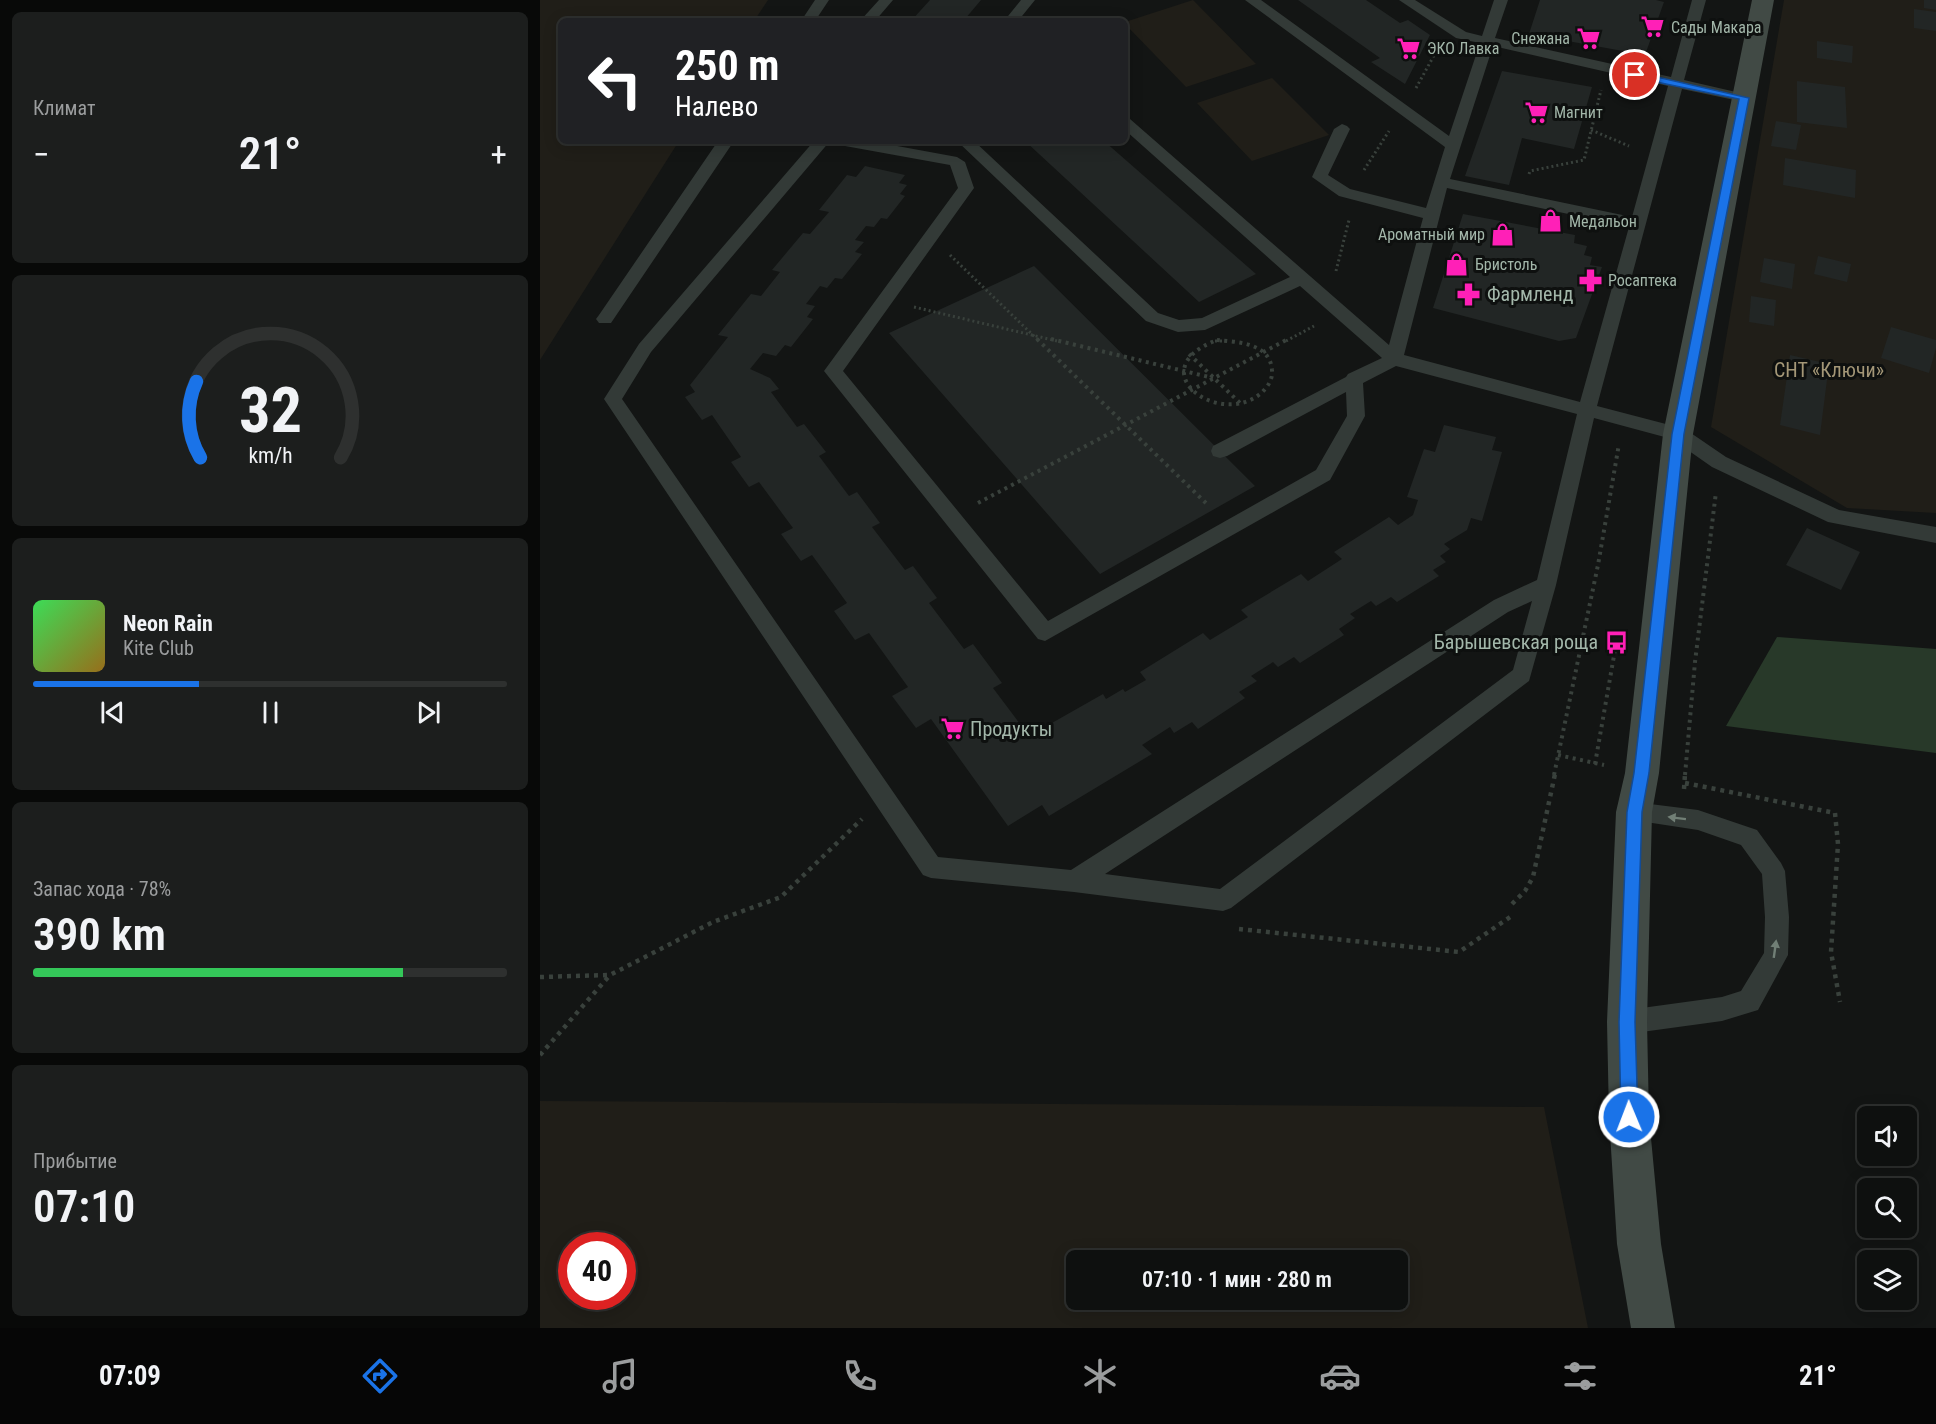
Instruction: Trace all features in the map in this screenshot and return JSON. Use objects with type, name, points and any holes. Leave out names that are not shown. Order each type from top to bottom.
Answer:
[{"type":"street","points":[[1653,1328],[1638,1233],[1629,1117],[1627,1022],[1634,812],[1642,773],[1678,434],[1763,0]]},
{"type":"lane","points":[[809,18],[822,0]]},
{"type":"lane","points":[[870,18],[886,0]]},
{"type":"lane","points":[[1013,18],[1028,0]]},
{"type":"lane","points":[[1252,0],[1454,147]]},
{"type":"lane","points":[[1406,0],[1461,36],[1744,98]]},
{"type":"lane","points":[[1220,451],[1394,358],[1441,182],[1501,0]]},
{"type":"lane","points":[[819,144],[645,348],[614,399],[931,867],[1074,881],[1223,900],[1522,675],[1546,585],[1587,410],[1699,0]]},
{"type":"lane","points":[[1128,125],[1394,358],[1678,434],[1719,462],[1835,517],[1936,535]]},
{"type":"lane","points":[[1342,129],[1320,177],[1345,193],[1432,215]]},
{"type":"lane","points":[[605,319],[724,144]]},
{"type":"lane","points":[[861,144],[957,162],[966,188],[833,371],[1045,633],[1323,475],[1356,416],[1354,378]]},
{"type":"lane","points":[[968,144],[1152,317],[1178,326],[1205,324],[1302,278]]},
{"type":"lane","points":[[1441,182],[1639,224]]},
{"type":"lane","points":[[1074,881],[1501,606],[1546,585]]},
{"type":"lane","points":[[1627,1022],[1722,1009],[1749,1001],[1776,955],[1777,917],[1773,871],[1749,837],[1698,820],[1634,812]]},
{"type":"path","points":[[1591,130],[1634,148]]},
{"type":"path","points":[[930,236],[1232,528]]},
{"type":"path","points":[[884,300],[1214,379]]},
{"type":"path","points":[[951,517],[1341,312]]},
{"type":"path","points":[[1152,317],[1240,403]]},
{"type":"path","points":[[1226,340],[1252,344],[1265,352],[1273,363],[1274,376],[1268,388],[1256,398],[1240,403],[1222,404],[1204,399],[1191,391],[1184,379],[1183,371],[1189,355],[1201,346],[1226,340]]},
{"type":"path","points":[[1512,904],[1526,891],[1533,877],[1598,565],[1624,419]]},
{"type":"path","points":[[1685,783],[1695,662],[1719,462]]},
{"type":"path","points":[[1558,755],[1604,765]]},
{"type":"path","points":[[540,1055],[610,975],[713,922],[781,897],[869,812]]},
{"type":"path","points":[[1237,928],[1460,952],[1513,915]]},
{"type":"path","points":[[540,977],[610,975]]},
{"type":"green space","points":[[540,0],[768,0],[756,18],[558,18],[558,144],[677,144],[540,360]]},
{"type":"green space","points":[[1193,0],[1256,64],[1186,87],[1128,27],[1128,21]]},
{"type":"green space","name":"СНТ «Ключи»","points":[[1784,0],[1936,0],[1936,513],[1847,508],[1711,427]]},
{"type":"green space","points":[[1272,78],[1329,135],[1252,161],[1197,103]]},
{"type":"green space","points":[[540,1101],[1544,1107],[1588,1328],[540,1328]]},
{"type":"shaded area","points":[[1777,637],[1936,649],[1936,753],[1726,726]]},
{"type":"building","points":[[930,0],[981,0],[966,18],[914,18]]},
{"type":"building","points":[[1298,0],[1366,0],[1400,23],[1408,20],[1430,35],[1405,84],[1371,62],[1380,58]]},
{"type":"building","points":[[1540,0],[1656,0],[1664,2],[1645,55],[1529,34]]},
{"type":"building","points":[[1924,0],[1936,0],[1936,10],[1924,8]]},
{"type":"building","points":[[1914,9],[1936,12],[1936,31],[1914,28]]},
{"type":"building","points":[[1817,41],[1853,46],[1852,63],[1817,58]]},
{"type":"building","name":"Магнит","points":[[1502,71],[1592,87],[1574,149],[1522,138],[1509,185],[1465,176]]},
{"type":"building","points":[[1797,81],[1845,87],[1847,128],[1797,122]]},
{"type":"building","points":[[1776,121],[1801,125],[1796,150],[1771,146]]},
{"type":"building","points":[[1028,144],[1107,144],[1256,274],[1199,302]]},
{"type":"building","points":[[1785,158],[1856,170],[1855,198],[1783,185]]},
{"type":"building","points":[[865,166],[905,175],[899,183],[907,185],[900,194],[905,196],[887,219],[881,218],[874,227],[866,226],[855,240],[864,242],[855,252],[862,254],[842,279],[835,278],[827,288],[820,286],[806,304],[815,306],[807,317],[813,319],[791,347],[785,345],[776,356],[763,353],[750,369],[770,378],[779,389],[771,392],[797,427],[804,424],[826,452],[819,456],[849,496],[857,492],[880,523],[872,527],[905,570],[913,566],[937,598],[929,603],[964,649],[973,644],[1002,683],[993,688],[1029,736],[1103,694],[1106,699],[1123,689],[1125,692],[1146,680],[1140,672],[1203,633],[1210,640],[1248,617],[1241,610],[1301,574],[1308,581],[1342,559],[1334,552],[1389,517],[1398,525],[1413,515],[1418,500],[1407,497],[1424,449],[1435,452],[1444,425],[1496,437],[1492,450],[1502,452],[1482,521],[1471,518],[1467,530],[1444,544],[1450,549],[1440,556],[1446,562],[1433,570],[1439,576],[1397,602],[1391,597],[1376,606],[1371,601],[1350,614],[1355,618],[1339,629],[1344,635],[1300,663],[1294,657],[1278,667],[1273,662],[1251,676],[1257,681],[1239,692],[1245,698],[1198,729],[1192,722],[1174,733],[1170,727],[1142,745],[1152,754],[1049,816],[1042,805],[1008,826],[931,719],[916,728],[892,696],[908,687],[869,633],[855,640],[834,611],[847,603],[812,555],[801,561],[781,534],[793,528],[759,482],[749,487],[731,462],[741,457],[712,415],[702,420],[685,397],[695,392],[690,385],[728,337],[718,335],[751,294],[761,296],[780,272],[772,270],[803,233],[810,234],[829,212],[819,210],[847,175],[856,177]]},
{"type":"building","points":[[1463,214],[1575,235],[1574,243],[1587,246],[1584,255],[1592,257],[1590,265],[1602,267],[1576,338],[1559,341],[1433,308]]},
{"type":"building","points":[[1818,256],[1851,264],[1847,282],[1814,274]]},
{"type":"building","points":[[1764,258],[1795,264],[1792,289],[1760,282]]},
{"type":"building","points":[[1034,266],[1255,486],[1100,574],[889,333]]},
{"type":"building","points":[[1751,296],[1776,300],[1774,326],[1749,322]]},
{"type":"building","points":[[1891,327],[1936,340],[1929,373],[1881,358]]},
{"type":"building","points":[[1790,355],[1829,364],[1820,435],[1780,425]]},
{"type":"building","points":[[1807,528],[1860,552],[1841,590],[1786,565]]},
{"type":"place","name":"Сады Макара","points":[[1653,27]]},
{"type":"place","name":"Снежана","points":[[1588,38]]},
{"type":"place","name":"ЭКО Лавка","points":[[1409,48]]},
{"type":"place","name":"Магнит","points":[[1536,112]]},
{"type":"place","name":"Медальон","points":[[1551,221]]},
{"type":"place","name":"Ароматный мир","points":[[1503,234]]},
{"type":"place","name":"Бристоль","points":[[1457,264]]},
{"type":"place","name":"Росаптека","points":[[1590,280]]},
{"type":"place","name":"Фармленд","points":[[1469,294]]},
{"type":"place","name":"Барышевская роща","points":[[1616,642]]},
{"type":"place","name":"Продукты","points":[[952,729]]},
{"type":"route","points":[[1629,1117],[1627,1022],[1634,812],[1642,773],[1678,434],[1744,98],[1635,75]]}]
